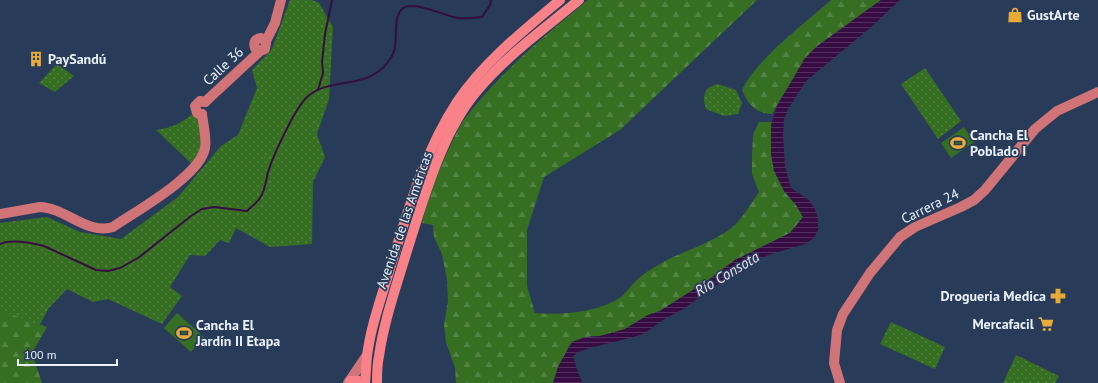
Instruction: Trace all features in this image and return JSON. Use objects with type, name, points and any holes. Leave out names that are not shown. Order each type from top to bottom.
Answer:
[{"type":"main road","name":"Calle 36","points":[[0,214],[46,207],[66,214],[85,224],[104,230],[113,227],[181,181],[195,167],[205,148],[202,114],[196,111],[194,106],[200,100],[205,102],[260,50],[255,48],[255,41],[261,38],[266,41],[275,23],[282,0]]},
{"type":"main road","name":"Avenida de las Américas","points":[[365,383],[367,355],[375,322],[412,195],[443,125],[457,102],[478,76],[511,40],[560,0]]},
{"type":"main road","name":"Avenida de las Américas","points":[[377,383],[378,357],[387,317],[423,199],[453,128],[477,91],[507,60],[579,0]]},
{"type":"main road","name":"Carrera 24","points":[[840,383],[834,363],[836,330],[843,314],[870,273],[900,236],[915,227],[974,200],[985,190],[1035,129],[1057,111],[1098,92]]},
{"type":"main road","points":[[349,382],[367,355]]},
{"type":"main road","points":[[349,382],[359,381],[365,383]]},
{"type":"green space","points":[[290,0],[312,0],[319,3],[333,27],[329,99],[317,134],[325,157],[313,182],[312,244],[270,247],[236,228],[229,243],[220,240],[205,256],[190,255],[170,287],[182,296],[162,324],[108,299],[93,302],[67,289],[49,308],[35,333],[0,316],[0,223],[47,217],[80,232],[121,239],[178,197],[221,146],[238,135],[257,88],[252,70],[272,49]]},
{"type":"green space","points":[[588,0],[757,0],[620,130],[544,177],[527,230],[527,286],[535,313],[557,314],[580,312],[601,307],[621,297],[643,275],[669,259],[728,231],[736,224],[759,192],[752,174],[752,156],[753,134],[759,122],[772,122],[771,154],[784,191],[796,205],[803,217],[790,233],[735,260],[707,281],[660,311],[648,315],[623,330],[600,336],[592,336],[569,346],[558,367],[553,383],[456,383],[455,368],[446,342],[444,325],[448,301],[447,280],[442,254],[434,237],[433,225],[422,223],[431,191],[463,121],[491,87],[506,72],[554,28]]},
{"type":"green space","points":[[831,0],[881,0],[816,47],[781,98],[772,114],[757,110],[747,100],[742,90],[749,78],[782,42]]},
{"type":"green space","points":[[57,64],[74,76],[55,92],[39,83]]},
{"type":"green space","points":[[925,68],[961,121],[938,139],[901,84]]},
{"type":"green space","points":[[718,84],[736,90],[742,103],[738,114],[724,116],[706,109],[704,100],[705,93],[709,87]]},
{"type":"green space","points":[[196,111],[205,148],[195,167],[156,130],[178,124]]},
{"type":"green space","name":"Cancha El Poblado I","points":[[964,127],[974,142],[951,158],[941,143]]},
{"type":"green space","points":[[0,310],[47,327],[32,353],[42,383],[0,383]]},
{"type":"green space","name":"Cancha El Jardín II Etapa","points":[[177,313],[204,337],[191,352],[164,328]]},
{"type":"green space","points":[[891,322],[945,347],[935,369],[880,344]]},
{"type":"green space","points":[[1016,355],[1059,376],[1055,383],[1003,383]]},
{"type":"water","name":"Río Consota","points":[[881,0],[900,0],[870,28],[806,81],[788,109],[784,120],[783,135],[785,166],[791,188],[809,200],[815,209],[818,219],[818,230],[814,238],[805,244],[768,255],[741,268],[683,309],[663,320],[645,333],[578,352],[573,356],[578,373],[583,383],[553,383],[558,367],[572,342],[585,337],[600,336],[625,329],[648,315],[660,311],[707,281],[735,260],[790,233],[803,217],[796,205],[784,191],[774,171],[771,154],[771,125],[777,106],[805,58],[816,47]]},
{"type":"waterway","points":[[318,90],[323,73],[322,62],[325,34],[332,0]]},
{"type":"waterway","points":[[0,244],[16,242],[44,246],[96,270],[108,271],[120,268],[138,258],[202,209],[214,207],[247,211],[262,195],[268,172],[275,155],[291,121],[302,103],[307,97],[316,91],[326,87],[369,77],[379,71],[388,62],[394,52],[396,42],[396,25],[401,10],[405,7],[416,6],[453,17],[476,18],[482,17],[490,5],[491,0]]},
{"type":"place","name":"GustArte","points":[[1015,15]]},
{"type":"place","name":"PaySandú","points":[[36,59]]},
{"type":"place","name":"Cancha El Poblado I","points":[[958,143]]},
{"type":"place","name":"Drogueria Medica","points":[[1058,296]]},
{"type":"place","name":"Mercafacil","points":[[1046,324]]},
{"type":"place","name":"Cancha El Jardín II Etapa","points":[[184,333]]}]
